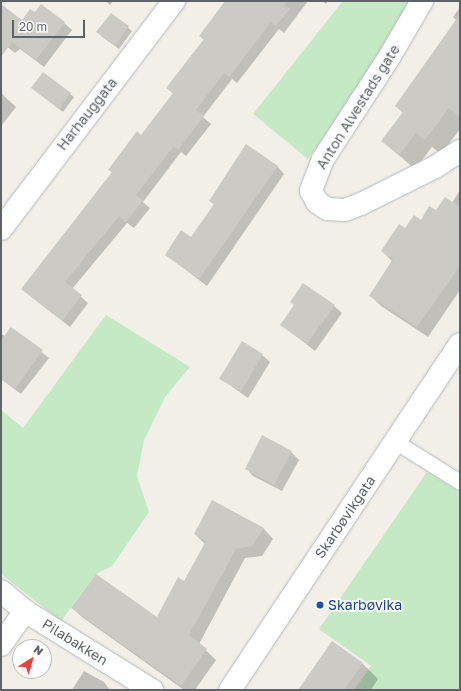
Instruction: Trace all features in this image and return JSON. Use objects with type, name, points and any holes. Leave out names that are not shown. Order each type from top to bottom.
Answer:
[{"type":"street","name":"Harhauggata","points":[[1,229],[174,1]]},
{"type":"street","name":"Anton Alvestads gate","points":[[422,1],[390,56],[322,159],[311,191],[317,202],[327,209],[345,210],[361,204],[435,167],[460,151]]},
{"type":"street","name":"Skarbøvikgata","points":[[236,688],[460,344]]},
{"type":"street","name":"Pilabakken","points":[[1,590],[25,611],[152,690]]},
{"type":"street","points":[[1,645],[25,611]]},
{"type":"lane","points":[[396,442],[460,482]]},
{"type":"green space","points":[[343,1],[413,1],[369,73],[308,159],[253,114]]},
{"type":"green space","points":[[106,315],[190,367],[165,397],[144,440],[137,476],[149,512],[112,566],[96,574],[61,621],[1,574],[1,410],[23,428]]},
{"type":"green space","points":[[427,472],[460,492],[460,690],[354,690],[371,666],[319,629]]},
{"type":"building","points":[[225,1],[287,1],[284,5],[290,9],[276,26],[271,22],[229,77],[224,73],[196,110],[204,116],[178,150],[174,146],[136,195],[143,200],[126,222],[119,216],[65,282],[82,295],[62,321],[21,289],[112,172],[108,170],[137,131],[141,135],[173,93],[166,88],[204,39],[199,36]]},
{"type":"building","points":[[1,4],[22,20],[30,9],[35,12],[41,4],[65,22],[36,60],[12,42],[1,57]]},
{"type":"building","points":[[111,13],[129,26],[115,46],[96,32]]},
{"type":"building","points":[[460,14],[460,117],[449,108],[425,140],[416,133],[399,155],[381,141],[403,112],[395,106]]},
{"type":"building","points":[[43,72],[71,93],[59,109],[31,88]]},
{"type":"building","points":[[246,144],[278,166],[199,279],[165,255],[181,230],[191,237],[214,204],[209,201]]},
{"type":"building","points":[[445,197],[460,207],[460,266],[417,327],[369,296],[393,259],[381,251],[399,224],[405,228],[414,215],[421,220],[429,206],[436,210]]},
{"type":"building","points":[[303,283],[335,305],[307,344],[280,325],[294,305],[290,302]]},
{"type":"building","points":[[11,327],[43,350],[15,389],[1,379],[1,340]]},
{"type":"building","points":[[242,341],[263,354],[241,391],[219,379]]},
{"type":"building","points":[[262,435],[292,451],[274,485],[245,469]]},
{"type":"building","points":[[212,500],[264,528],[252,546],[236,549],[189,635],[207,649],[181,686],[71,608],[96,574],[157,617],[178,577],[184,581],[206,541],[194,534]]},
{"type":"building","points":[[332,641],[363,663],[344,690],[298,690]]},
{"type":"place","name":"Skarbøvika","points":[[320,605]]}]
